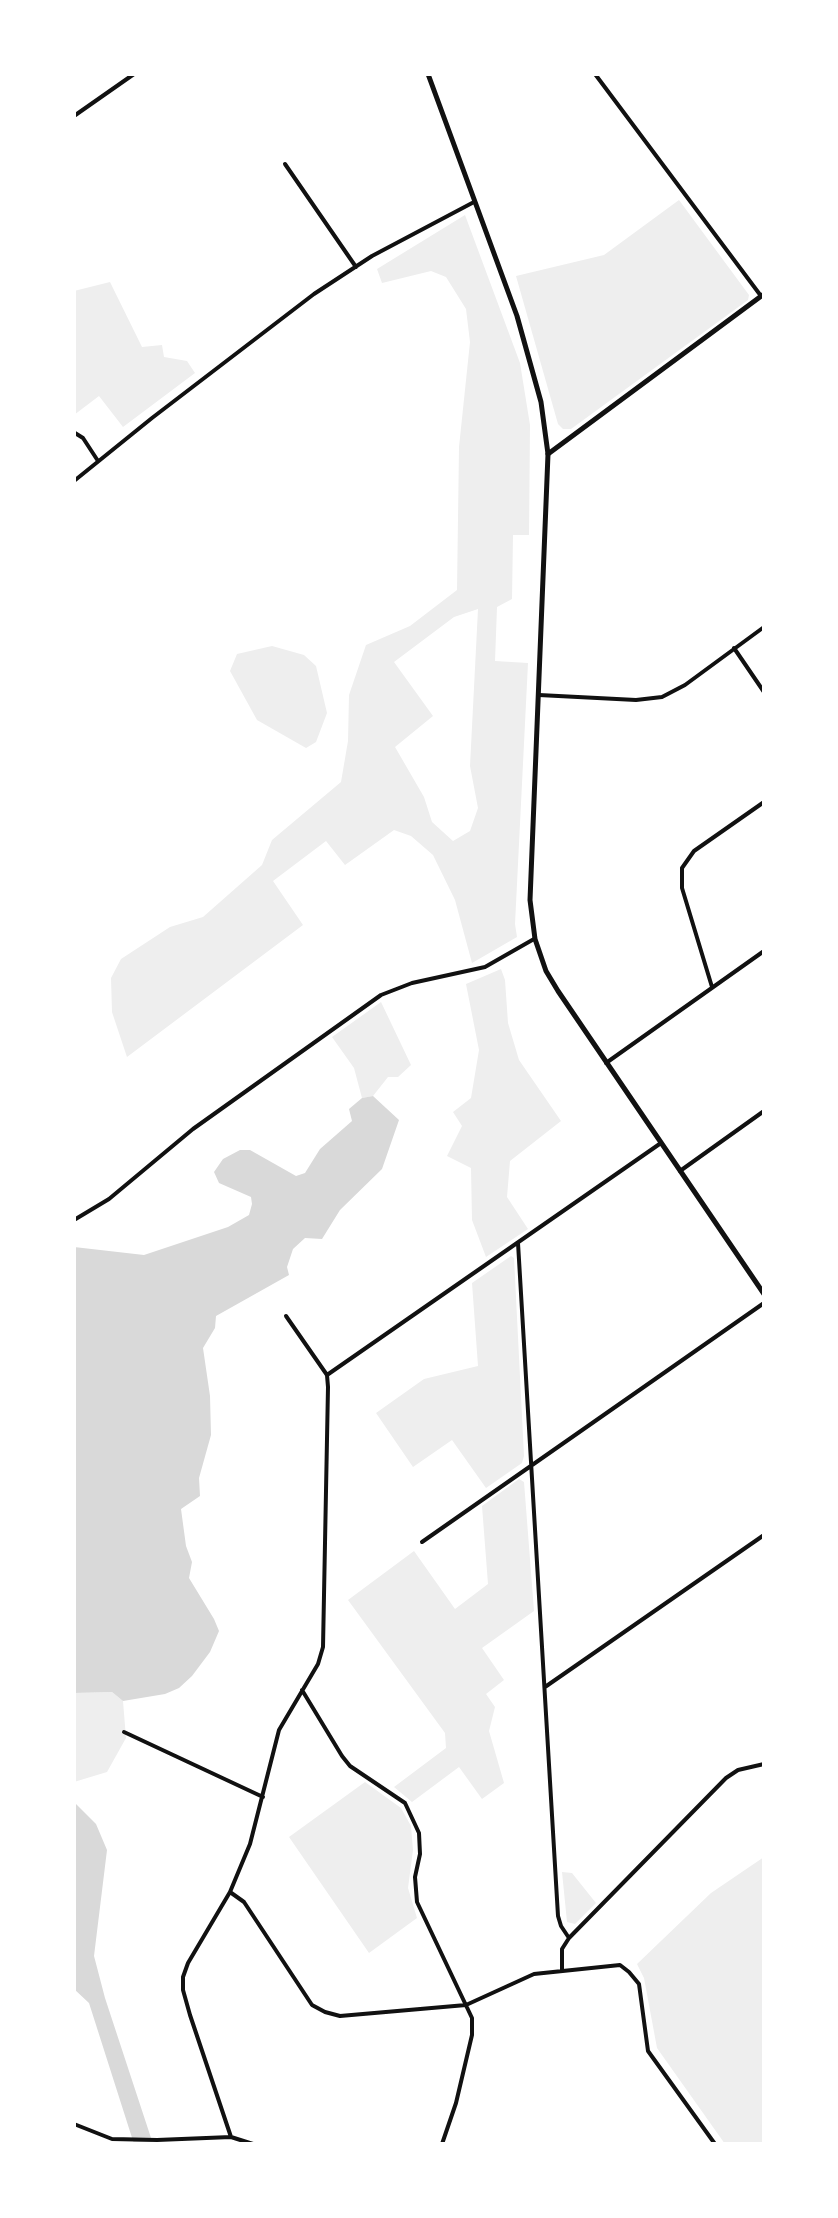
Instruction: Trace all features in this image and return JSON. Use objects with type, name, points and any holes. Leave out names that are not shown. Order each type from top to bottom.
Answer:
[{"type":"main road","points":[[428,74],[517,316],[541,402],[548,454],[530,900],[535,939],[546,971],[680,1171],[762,1285],[764,1294]]},
{"type":"main road","points":[[548,454],[762,295]]},
{"type":"street","points":[[74,116],[134,74]]},
{"type":"street","points":[[595,74],[762,295]]},
{"type":"street","points":[[285,164],[356,267]]},
{"type":"street","points":[[74,481],[314,294],[372,256],[475,202]]},
{"type":"street","points":[[75,433],[83,438],[98,461]]},
{"type":"street","points":[[539,695],[636,700],[662,697],[685,685],[764,627]]},
{"type":"street","points":[[734,648],[764,692]]},
{"type":"street","points":[[712,987],[682,888],[682,868],[694,851],[764,802]]},
{"type":"street","points":[[74,1220],[109,1199],[193,1129],[381,995],[412,983],[485,967],[535,939]]},
{"type":"street","points":[[606,1063],[764,951]]},
{"type":"street","points":[[680,1171],[764,1111]]},
{"type":"street","points":[[327,1375],[661,1143]]},
{"type":"street","points":[[518,1243],[558,1916],[569,1938]]},
{"type":"street","points":[[422,1542],[764,1303]]},
{"type":"street","points":[[231,2137],[183,1990],[183,1977],[230,1892],[250,1844],[279,1730],[318,1664],[323,1647],[327,1375],[286,1316]]},
{"type":"street","points":[[545,1687],[764,1535]]},
{"type":"street","points":[[302,1690],[350,1766],[405,1803],[413,1816],[421,1843],[415,1877],[417,1902],[472,2018],[472,2035],[450,2126],[442,2144]]},
{"type":"street","points":[[124,1732],[263,1797]]},
{"type":"street","points":[[562,1970],[562,1949],[569,1938],[726,1778],[738,1770],[764,1764]]},
{"type":"street","points":[[230,1892],[244,1902],[312,2005],[340,2016],[466,2005],[534,1974],[620,1965],[639,1984],[648,2051],[715,2144]]},
{"type":"street","points":[[74,2124],[112,2139],[231,2137],[253,2144]]},
{"type":"shaded area","points":[[679,200],[749,295],[748,300],[571,429],[563,429],[558,424],[516,276],[604,255]]},
{"type":"shaded area","points":[[465,215],[520,363],[530,425],[529,535],[513,535],[512,599],[497,607],[495,661],[528,663],[515,924],[517,937],[472,963],[455,900],[433,855],[411,836],[394,830],[345,865],[326,841],[273,881],[303,925],[127,1057],[112,1012],[111,978],[121,959],[170,927],[203,917],[262,865],[272,840],[341,782],[348,741],[349,695],[366,645],[410,626],[457,590],[459,447],[470,342],[466,309],[446,277],[431,271],[382,283],[377,269]],"holes":[[[478,609],[470,766],[478,808],[470,831],[453,841],[432,822],[424,797],[395,747],[433,716],[394,662],[454,617]]]},
{"type":"shaded area","points":[[110,282],[142,347],[162,345],[164,357],[187,361],[195,373],[123,427],[99,396],[74,415],[74,291]]},
{"type":"shaded area","points":[[272,646],[304,655],[316,666],[327,713],[316,742],[306,748],[257,720],[230,671],[237,654]]},
{"type":"shaded area","points":[[501,969],[505,980],[508,1023],[519,1060],[561,1121],[510,1161],[507,1197],[528,1229],[486,1257],[472,1220],[471,1168],[447,1156],[462,1126],[453,1112],[471,1098],[479,1050],[466,984]]},
{"type":"shaded area","points":[[381,1002],[411,1065],[398,1077],[388,1077],[373,1096],[362,1098],[354,1068],[332,1037]]},
{"type":"shaded area","points":[[373,1096],[399,1120],[382,1169],[340,1210],[322,1239],[305,1238],[293,1249],[287,1267],[289,1275],[216,1316],[215,1328],[203,1348],[210,1396],[211,1435],[199,1478],[200,1496],[181,1509],[186,1546],[192,1562],[189,1578],[219,1631],[210,1652],[192,1676],[179,1688],[165,1694],[123,1701],[112,1692],[74,1693],[74,1247],[144,1255],[228,1227],[249,1215],[252,1204],[251,1197],[219,1183],[214,1172],[223,1159],[240,1150],[250,1150],[296,1176],[305,1173],[320,1149],[352,1121],[349,1109],[362,1098]]},
{"type":"shaded area","points":[[511,1256],[514,1258],[524,1456],[522,1463],[486,1488],[452,1440],[413,1467],[376,1413],[424,1379],[478,1366],[472,1283]]},
{"type":"shaded area","points":[[519,1479],[524,1482],[534,1611],[482,1648],[504,1680],[486,1694],[495,1707],[489,1731],[504,1783],[482,1799],[459,1767],[412,1802],[394,1787],[446,1748],[445,1733],[348,1600],[414,1551],[455,1609],[488,1584],[482,1506]]},
{"type":"shaded area","points":[[112,1692],[123,1701],[126,1738],[107,1772],[74,1782],[74,1693]]},
{"type":"shaded area","points":[[365,1782],[401,1808],[411,1826],[413,1850],[408,1888],[417,1918],[369,1953],[289,1837]]},
{"type":"shaded area","points":[[74,1802],[96,1824],[107,1850],[94,1956],[153,2144],[134,2144],[89,2003],[74,1989]]},
{"type":"shaded area","points":[[764,1857],[764,2141],[759,2144],[725,2144],[657,2048],[644,1978],[637,1964],[711,1893]]},
{"type":"shaded area","points":[[562,1872],[572,1873],[596,1903],[575,1924],[567,1922]]}]
